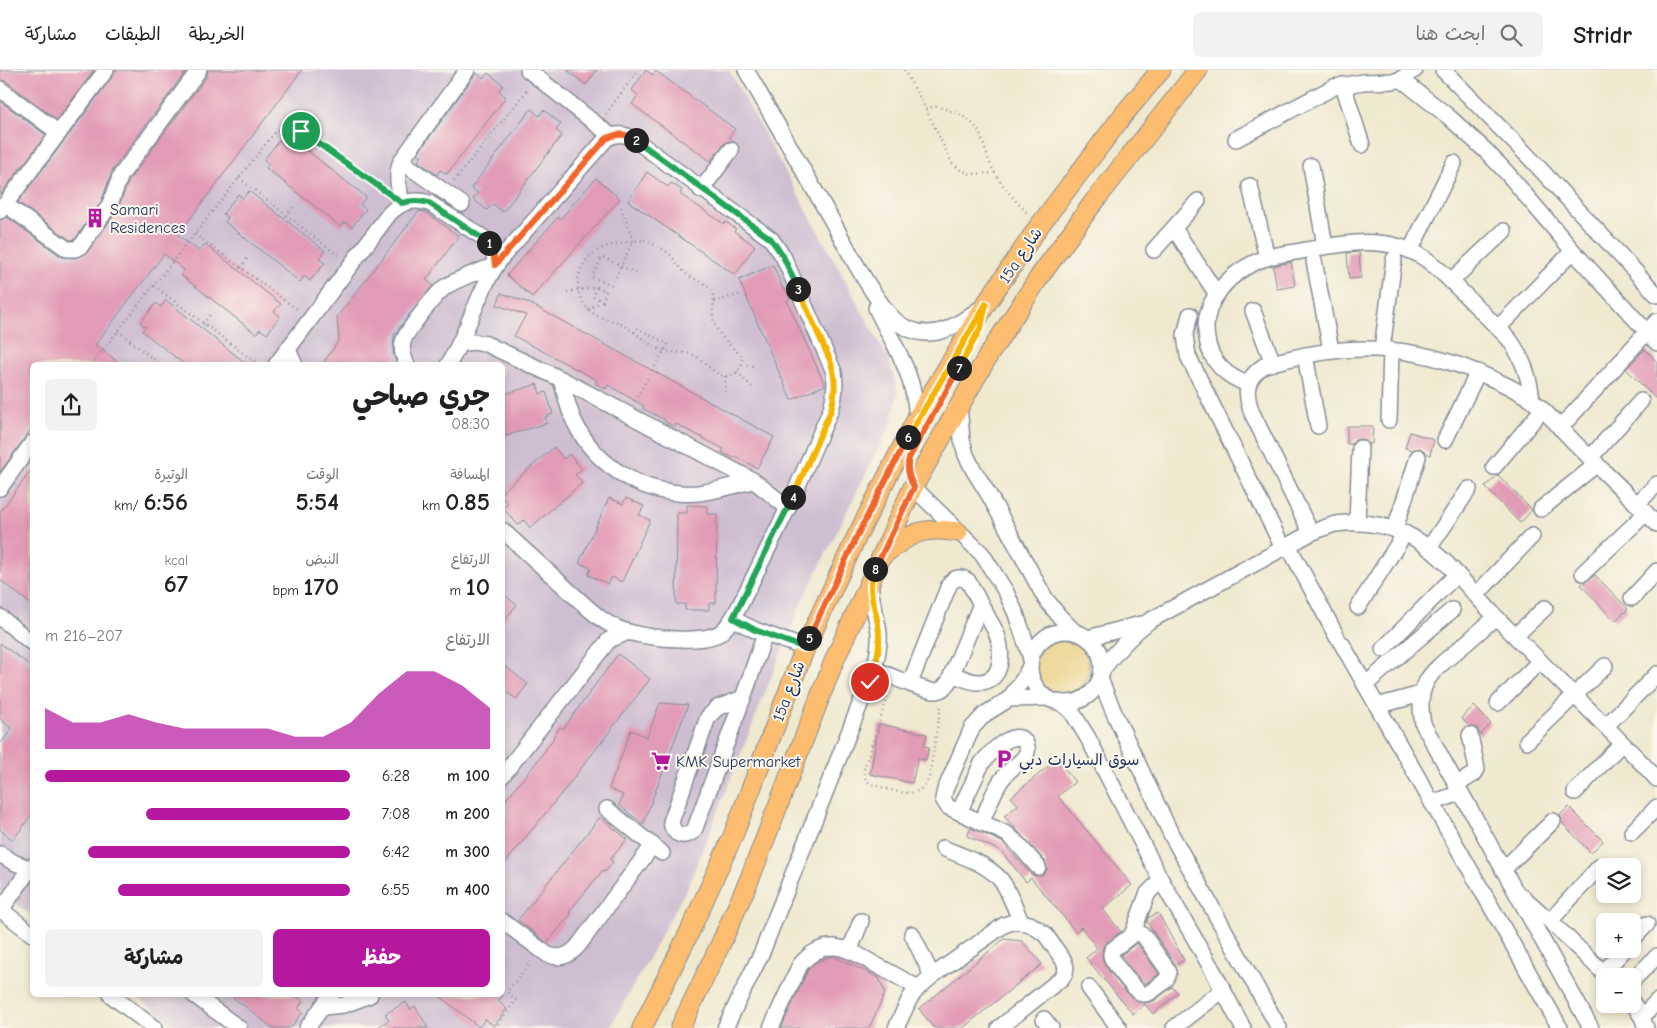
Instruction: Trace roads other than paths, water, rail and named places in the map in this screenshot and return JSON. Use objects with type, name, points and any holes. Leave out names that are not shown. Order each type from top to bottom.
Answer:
[{"type":"main road","name":"15a شارع","points":[[642,1028],[689,933],[733,836],[805,648],[861,527],[917,418],[986,304],[1039,226],[1124,114],[1161,70]]},
{"type":"main road","name":"15a شارع","points":[[680,1028],[750,878],[834,661],[914,487],[959,405],[1004,331],[1046,268],[1092,203],[1193,74]]},
{"type":"main road","points":[[914,487],[909,478],[909,458],[977,337],[986,304]]},
{"type":"main road","points":[[880,558],[901,541],[925,530],[938,529],[958,532]]},
{"type":"street","points":[[104,71],[3,208],[67,249],[81,246],[110,206],[122,176],[198,70]]},
{"type":"street","points":[[402,203],[397,180],[398,167],[467,70]]},
{"type":"street","points":[[746,70],[862,274],[888,313],[903,326],[920,332],[932,333],[956,326],[986,304]]},
{"type":"street","points":[[1236,139],[1319,94],[1342,85],[1371,81],[1395,81],[1402,79],[1415,70]]},
{"type":"street","points":[[1443,70],[1528,156],[1657,295]]},
{"type":"street","points":[[533,74],[611,136]]},
{"type":"street","points":[[1402,79],[1449,117],[1486,151],[1507,173],[1572,251],[1652,326],[1657,343]]},
{"type":"street","points":[[1342,85],[1362,145]]},
{"type":"street","points":[[0,89],[59,133]]},
{"type":"street","points":[[450,362],[495,265],[601,144],[611,136],[624,134],[630,136],[762,232],[778,247],[834,372],[836,384],[835,397],[831,410],[788,508],[733,618],[720,632],[699,640],[628,632],[600,619],[505,533]]},
{"type":"street","points":[[702,190],[731,150]]},
{"type":"street","points":[[1507,173],[1528,156]]},
{"type":"street","points":[[401,161],[462,204]]},
{"type":"street","points":[[1410,251],[1454,163]]},
{"type":"street","points":[[1311,166],[1325,246]]},
{"type":"street","points":[[1250,186],[1267,258]]},
{"type":"street","points":[[278,362],[389,214],[402,203],[420,200],[429,203],[484,238],[493,250],[495,265]]},
{"type":"street","points":[[1154,250],[1198,202]]},
{"type":"street","points":[[1174,228],[1216,293]]},
{"type":"street","points":[[1451,281],[1504,231]]},
{"type":"street","points":[[1248,384],[1237,380],[1219,366],[1208,346],[1205,332],[1206,318],[1216,293],[1239,272],[1267,258],[1325,246],[1364,241],[1383,243],[1410,251],[1437,267],[1509,339],[1523,360],[1537,406]]},
{"type":"street","points":[[1498,328],[1572,251]]},
{"type":"street","points":[[1388,420],[1386,349],[1394,259]]},
{"type":"street","points":[[1314,261],[1331,350]]},
{"type":"street","points":[[406,362],[402,350],[404,340],[408,332],[440,291],[456,281],[495,265]]},
{"type":"street","points":[[862,274],[870,296],[910,376],[916,400],[917,418]]},
{"type":"street","points":[[1253,311],[1273,363]]},
{"type":"street","points":[[1190,315],[1185,340],[1191,365],[1286,547],[1560,1028]]},
{"type":"street","points":[[1560,428],[1652,326]]},
{"type":"street","points":[[459,344],[473,342],[486,344],[561,379],[754,481],[788,508]]},
{"type":"street","points":[[1310,533],[1252,413],[1247,394],[1248,384],[1257,370],[1264,365],[1331,350],[1356,348],[1386,349],[1435,357],[1478,372],[1501,383],[1537,406],[1657,524]]},
{"type":"street","points":[[288,350],[294,362]]},
{"type":"street","points":[[1305,355],[1318,426]]},
{"type":"street","points":[[1446,440],[1478,372]]},
{"type":"street","points":[[561,379],[568,406],[575,423],[585,439],[603,460],[626,477],[643,485],[679,493],[707,491],[754,481]]},
{"type":"street","points":[[1541,508],[1594,461],[1641,401]]},
{"type":"street","points":[[959,405],[962,440],[966,455],[973,469],[1045,598],[1059,616],[1096,647],[1101,658],[1101,675],[1114,715],[1172,836],[1279,1028]]},
{"type":"street","points":[[1494,467],[1537,406]]},
{"type":"street","points":[[0,488],[30,446]]},
{"type":"street","points":[[1357,523],[1360,448]]},
{"type":"street","points":[[1358,608],[1400,531],[1418,457]]},
{"type":"street","points":[[1583,573],[1641,508],[1657,484]]},
{"type":"street","points":[[914,487],[958,532],[967,538],[995,572],[1016,614],[1030,662],[1032,678],[1037,689],[1046,698]]},
{"type":"street","points":[[1429,548],[1469,489]]},
{"type":"street","points":[[1062,704],[1074,703],[1085,698],[1094,690],[1115,652],[1131,635],[1149,621],[1310,533],[1334,524],[1376,524],[1400,531],[1429,548],[1442,559],[1496,617],[1622,743],[1654,771]]},
{"type":"street","points":[[1476,595],[1532,536]]},
{"type":"street","points":[[1632,598],[1657,571]]},
{"type":"street","points":[[1383,649],[1456,575]]},
{"type":"street","points":[[725,1028],[762,952],[874,669],[880,635],[871,598],[872,577]]},
{"type":"street","points":[[910,683],[951,581],[960,578],[968,581],[981,604],[999,639],[1001,655],[998,669],[991,678],[979,682],[952,674]]},
{"type":"street","points":[[874,669],[933,691],[943,689],[952,674],[981,604]]},
{"type":"street","points":[[1515,636],[1545,608]]},
{"type":"street","points":[[1365,685],[1452,610]]},
{"type":"street","points":[[0,617],[30,642]]},
{"type":"street","points":[[1496,617],[1435,668],[1426,680],[1421,694],[1420,709],[1423,724],[1591,1028]]},
{"type":"street","points":[[733,618],[747,627],[805,648]]},
{"type":"street","points":[[1038,867],[1017,842],[1007,834],[948,807],[943,799],[943,794],[967,737],[978,720],[1009,699],[1024,678],[1036,648],[1043,639],[1063,631],[1081,635],[1149,621]]},
{"type":"street","points":[[505,772],[604,646],[610,640],[628,632]]},
{"type":"street","points":[[743,698],[718,708],[708,717],[671,822],[672,828],[682,836],[689,835],[694,831],[743,698],[765,634]]},
{"type":"street","points":[[1498,703],[1540,661]]},
{"type":"street","points":[[1527,741],[1604,666]]},
{"type":"street","points":[[1606,726],[1657,674]]},
{"type":"street","points":[[1377,706],[1421,694]]},
{"type":"street","points":[[1009,699],[1046,698],[1062,704],[1072,712],[1088,738],[1161,880],[1243,1028]]},
{"type":"street","points":[[1432,803],[1458,789],[1477,769],[1470,735]]},
{"type":"street","points":[[959,812],[986,758],[1011,737],[1023,739],[1028,750],[1026,756],[1002,779],[981,823]]},
{"type":"street","points":[[1575,792],[1622,743]]},
{"type":"street","points":[[991,800],[996,818],[1007,834]]},
{"type":"street","points":[[1632,832],[1657,807]]},
{"type":"street","points":[[505,923],[548,955],[556,958],[565,957],[572,953],[658,849],[607,809]]},
{"type":"street","points":[[1503,870],[1553,821]]},
{"type":"street","points":[[943,848],[984,867],[999,878],[1005,886],[1021,922]]},
{"type":"street","points":[[0,854],[13,862],[30,867]]},
{"type":"street","points":[[1550,920],[1596,870]]},
{"type":"street","points":[[30,871],[0,909],[30,932]]},
{"type":"street","points":[[1132,935],[1148,893],[1161,880]]},
{"type":"street","points":[[1513,888],[1550,920],[1599,968]]},
{"type":"street","points":[[850,950],[861,921]]},
{"type":"street","points":[[896,1028],[910,998],[932,976],[996,929],[1013,922],[1030,924],[1044,934],[1064,961],[1066,966],[1065,973],[1062,978],[999,1028]]},
{"type":"street","points":[[1641,930],[1647,924]]},
{"type":"street","points":[[912,934],[932,976]]},
{"type":"street","points":[[771,1028],[800,965],[806,958],[823,948],[833,947],[850,950],[918,988]]},
{"type":"street","points":[[1641,972],[1657,956]]},
{"type":"street","points":[[1610,968],[1618,958]]},
{"type":"street","points":[[1089,988],[1119,1028]]},
{"type":"street","points":[[1174,1028],[1223,990]]},
{"type":"street","points":[[114,997],[154,1028]]},
{"type":"street","points":[[197,997],[239,1028]]},
{"type":"street","points":[[307,1028],[327,1001],[344,1005],[365,997]]},
{"type":"street","points":[[1644,1023],[1657,1001]]},
{"type":"place","name":"Samari Residences","points":[[95,218]]},
{"type":"place","name":"سوق السيارات دبي","points":[[1004,759]]},
{"type":"place","name":"KMK Supermarket","points":[[661,761]]}]
